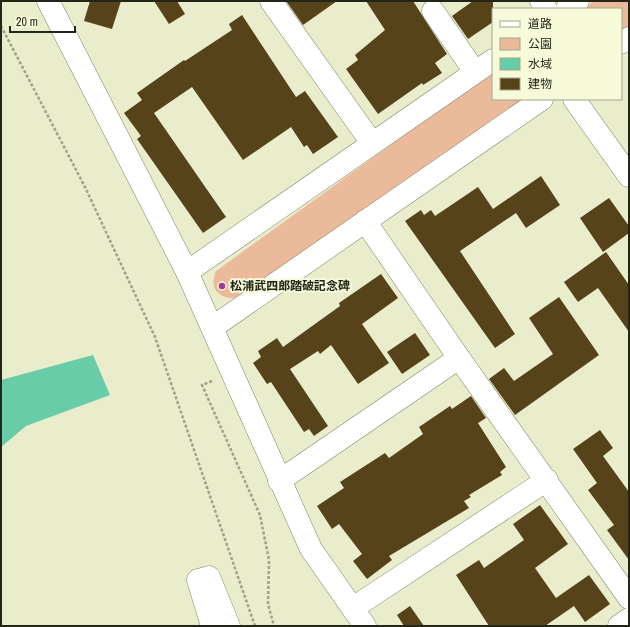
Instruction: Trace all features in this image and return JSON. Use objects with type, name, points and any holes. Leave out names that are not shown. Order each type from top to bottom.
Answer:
[{"type":"street","points":[[48,1],[187,272],[213,326],[279,480],[311,549],[365,626]]},
{"type":"street","points":[[271,1],[372,143]]},
{"type":"street","points":[[568,8],[578,1]]},
{"type":"street","points":[[433,11],[475,72]]},
{"type":"street","points":[[187,272],[492,61]]},
{"type":"street","points":[[213,326],[541,100]]},
{"type":"street","points":[[575,100],[629,176]]},
{"type":"street","points":[[365,221],[459,358],[547,480],[629,598]]},
{"type":"street","points":[[279,480],[459,358]]},
{"type":"street","points":[[353,608],[547,480]]},
{"type":"street","points":[[212,626],[198,580],[209,577],[229,626]]},
{"type":"street","points":[[619,626],[629,619]]},
{"type":"path","points":[[1,26],[85,187],[155,337],[255,626]]},
{"type":"path","points":[[232,372],[202,385],[260,515],[269,560],[268,604],[274,626]]},
{"type":"green space","points":[[594,1],[629,1],[629,30],[622,34],[622,8],[584,8]]},
{"type":"green space","points":[[492,72],[492,100],[525,100],[239,298],[226,297],[217,292],[214,284],[216,271]]},
{"type":"water","points":[[93,355],[110,395],[26,426],[1,447],[1,380]]},
{"type":"building","points":[[90,1],[121,1],[112,29],[84,21]]},
{"type":"building","points":[[154,1],[177,1],[185,14],[169,24]]},
{"type":"building","points":[[286,1],[337,1],[303,25]]},
{"type":"building","points":[[366,1],[413,1],[447,54],[435,63],[442,73],[423,85],[422,83],[378,114],[346,69],[358,60],[355,55],[385,30]]},
{"type":"building","points":[[473,1],[493,1],[492,23],[468,39],[452,16]]},
{"type":"building","points":[[242,15],[296,97],[305,91],[338,137],[313,154],[307,145],[304,147],[291,127],[243,160],[192,87],[154,113],[226,217],[203,233],[137,139],[141,136],[124,113],[142,100],[137,93],[184,60],[185,61],[232,30],[229,24]]},
{"type":"building","points":[[541,176],[560,205],[526,228],[516,213],[460,251],[515,334],[495,348],[405,221],[421,210],[424,215],[431,210],[435,216],[478,187],[493,209]]},
{"type":"building","points":[[609,198],[629,226],[629,233],[603,252],[580,218]]},
{"type":"building","points":[[606,252],[629,285],[629,332],[598,288],[578,302],[564,282]]},
{"type":"building","points":[[381,274],[398,298],[362,324],[389,363],[358,384],[331,345],[320,354],[318,351],[290,369],[328,426],[314,436],[309,429],[304,432],[271,382],[267,384],[253,363],[261,357],[258,351],[277,338],[283,347],[340,306],[339,303]]},
{"type":"building","points":[[559,297],[599,355],[515,415],[489,379],[504,368],[514,381],[553,354],[529,318]]},
{"type":"building","points":[[415,333],[430,355],[402,374],[387,352]]},
{"type":"building","points":[[471,396],[486,418],[478,423],[506,467],[500,472],[502,475],[469,495],[471,497],[464,501],[469,508],[389,556],[392,560],[367,579],[353,561],[362,554],[339,524],[332,529],[317,506],[344,488],[340,482],[385,453],[389,458],[423,434],[419,427],[450,406],[452,409]]},
{"type":"building","points":[[600,430],[613,448],[603,456],[629,492],[629,560],[607,530],[614,525],[588,490],[597,483],[573,449]]},
{"type":"building","points":[[540,505],[568,544],[535,568],[556,598],[589,575],[610,604],[585,622],[574,606],[545,626],[489,626],[456,575],[479,560],[484,568],[524,540],[513,524]]},
{"type":"building","points":[[410,606],[424,626],[404,626],[397,615]]},
{"type":"place","name":"松浦武四郎踏破記念碑","points":[[222,286]]}]
